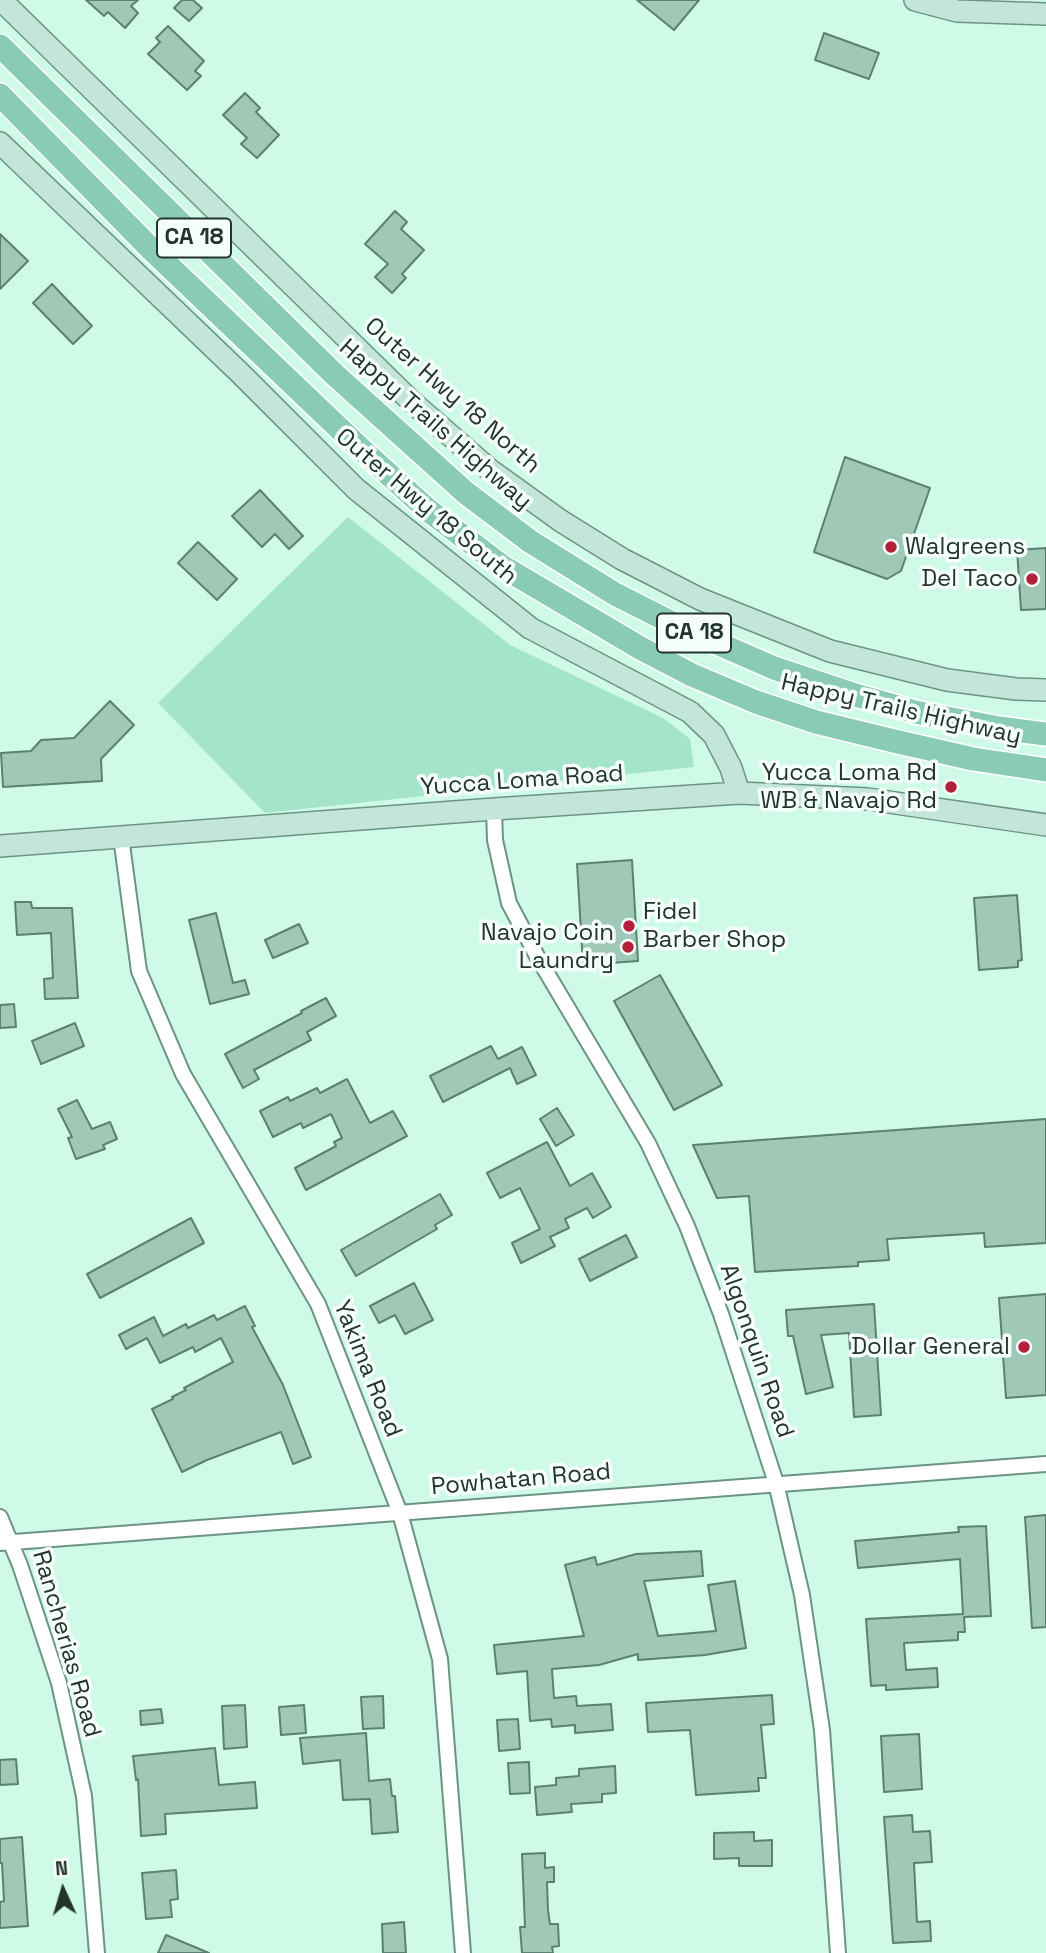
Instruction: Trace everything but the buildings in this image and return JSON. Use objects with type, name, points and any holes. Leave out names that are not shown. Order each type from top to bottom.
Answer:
[{"type":"main road","name":"Happy Trails Highway","points":[[0,46],[335,375],[466,493],[531,542],[615,594],[774,668],[915,712],[1046,734]]},
{"type":"main road","name":"Happy Trails Highway","points":[[0,95],[151,249],[363,451],[428,510],[503,567],[642,649],[756,702],[816,722],[947,753],[1046,770]]},
{"type":"street","name":"Outer Hwy 18 North","points":[[1,0],[411,401],[490,470],[561,521],[622,559],[699,599],[830,651],[947,680],[1046,691]]},
{"type":"street","points":[[915,0],[957,11],[1046,14]]},
{"type":"street","name":"Outer Hwy 18 South","points":[[0,143],[356,489],[530,628],[690,712],[714,736],[731,768],[739,793]]},
{"type":"street","name":"Yucca Loma Road","points":[[0,846],[494,808],[739,793],[868,799],[1046,825]]},
{"type":"street","name":"Algonquin Road","points":[[494,808],[495,840],[509,903],[538,958],[648,1143],[674,1196],[721,1314],[776,1483],[802,1595],[822,1730],[838,1953]]},
{"type":"street","name":"Yakima Road","points":[[121,837],[139,971],[183,1074],[318,1304],[400,1513],[440,1659],[463,1953]]},
{"type":"street","name":"Powhatan Road","points":[[6,1542],[1046,1464]]},
{"type":"street","name":"Rancherias Road","points":[[0,1517],[6,1542],[59,1683],[84,1796],[97,1953]]},
{"type":"green space","points":[[348,517],[510,645],[663,718],[690,739],[694,767],[265,813],[158,703]]},
{"type":"place","name":"Walgreens","points":[[891,547]]},
{"type":"place","name":"Del Taco","points":[[1032,579]]},
{"type":"place","name":"Yucca Loma Rd WB & Navajo Rd","points":[[951,787]]},
{"type":"place","name":"Fidel Barber Shop","points":[[629,926]]},
{"type":"place","name":"Navajo Coin Laundry","points":[[628,947]]},
{"type":"place","name":"Dollar General","points":[[1024,1347]]}]
